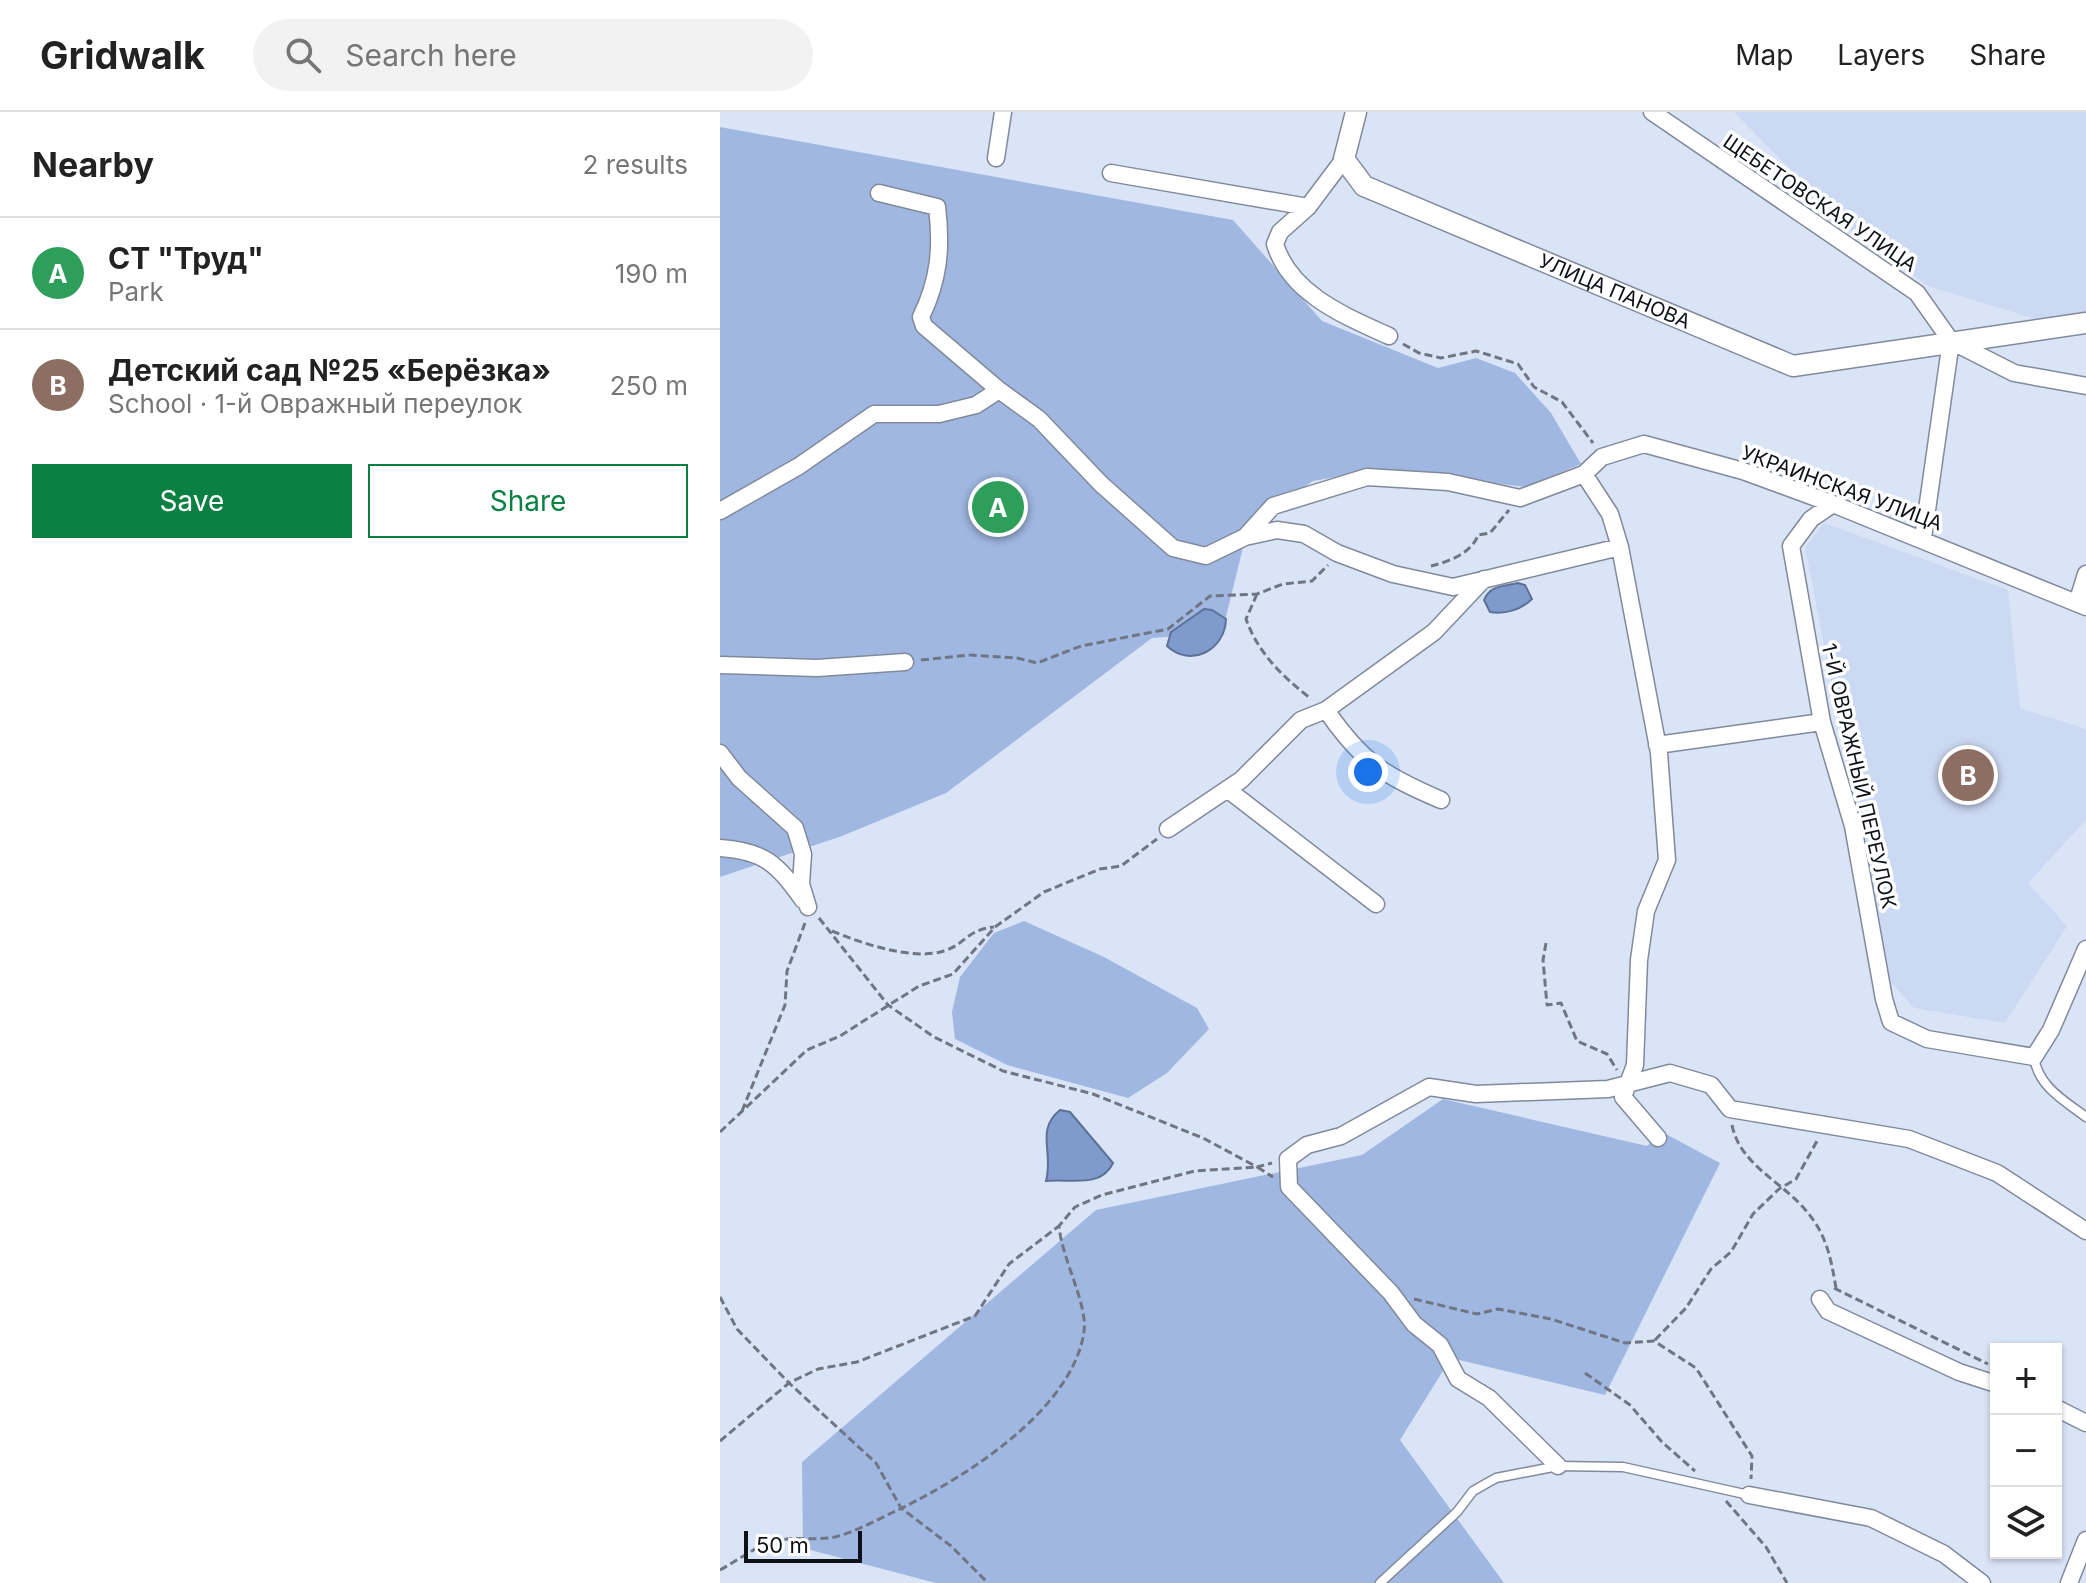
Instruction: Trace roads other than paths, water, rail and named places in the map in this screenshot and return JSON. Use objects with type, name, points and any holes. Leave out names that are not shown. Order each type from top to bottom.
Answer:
[{"type":"street","points":[[996,158],[1003,112]]},
{"type":"street","points":[[1356,112],[1344,159],[1308,207],[1280,232],[1275,244],[1280,261],[1326,307],[1389,336]]},
{"type":"street","name":"ЩЕБЕТОВСКАЯ УЛИЦА","points":[[1652,112],[1917,293],[1951,341],[2014,373],[2086,386]]},
{"type":"street","name":"УЛИЦА ПАНОВА","points":[[1344,159],[1364,186],[1793,366],[2086,323]]},
{"type":"street","points":[[1111,173],[1308,207]]},
{"type":"street","points":[[879,193],[937,207],[942,243],[935,289],[921,317],[924,326],[999,390],[1039,419],[1101,484],[1173,548],[1206,556],[1245,537],[1277,530],[1304,534],[1337,553],[1393,574],[1453,587],[1620,547]]},
{"type":"street","points":[[1923,538],[1951,341]]},
{"type":"street","points":[[720,511],[799,466],[874,414],[939,414],[976,405],[999,390]]},
{"type":"street","name":"УКРАИНСКАЯ УЛИЦА","points":[[1584,474],[1602,457],[1644,444],[1743,471],[1833,504],[2082,605]]},
{"type":"street","points":[[1245,537],[1273,506],[1367,477],[1448,482],[1520,498],[1584,474],[1610,514],[1620,547],[1657,745],[1667,860],[1646,911],[1639,960],[1635,1065],[1623,1097],[1658,1138]]},
{"type":"street","name":"1-Й ОВРАЖНЫЙ ПЕРЕУЛОК","points":[[1833,504],[1811,519],[1791,546],[1822,722],[1853,826],[1884,999],[1891,1022],[1927,1039],[2034,1057]]},
{"type":"street","points":[[2082,605],[2086,574]]},
{"type":"street","points":[[1168,829],[1227,789],[1276,749],[1301,720],[1326,710],[1366,677],[1434,632],[1484,579]]},
{"type":"street","points":[[720,665],[817,668],[905,662]]},
{"type":"street","points":[[1326,710],[1352,748],[1390,779],[1441,800]]},
{"type":"street","points":[[1657,745],[1822,722]]},
{"type":"street","points":[[720,753],[739,778],[795,828],[803,854],[801,884],[808,907],[781,869],[751,850],[720,848]]},
{"type":"street","points":[[1227,789],[1376,904]]},
{"type":"street","points":[[2034,1057],[2051,1030],[2086,949]]},
{"type":"street","points":[[1558,1466],[1489,1398],[1458,1379],[1440,1345],[1414,1324],[1391,1293],[1289,1187],[1288,1159],[1307,1145],[1341,1136],[1429,1087],[1476,1094],[1608,1089],[1670,1073],[1711,1085],[1730,1109],[1909,1139],[1997,1173],[2086,1231]]},
{"type":"street","points":[[1820,1299],[1828,1311],[1959,1372],[1990,1382]]},
{"type":"street","points":[[2062,1411],[2086,1423]]},
{"type":"street","points":[[1749,1495],[1871,1518],[1944,1554],[1982,1583]]},
{"type":"street","points":[[2069,1583],[2086,1540]]},
{"type":"lane","points":[[2034,1057],[2036,1072],[2054,1094],[2086,1117]]},
{"type":"lane","points":[[1380,1583],[1457,1512],[1473,1491],[1496,1478],[1558,1466],[1623,1467],[1749,1495]]},
{"type":"place","name":"СТ \"Труд\"","points":[[998,507]]},
{"type":"place","name":"Детский сад №25 «Берёзка»","points":[[1968,775]]}]
